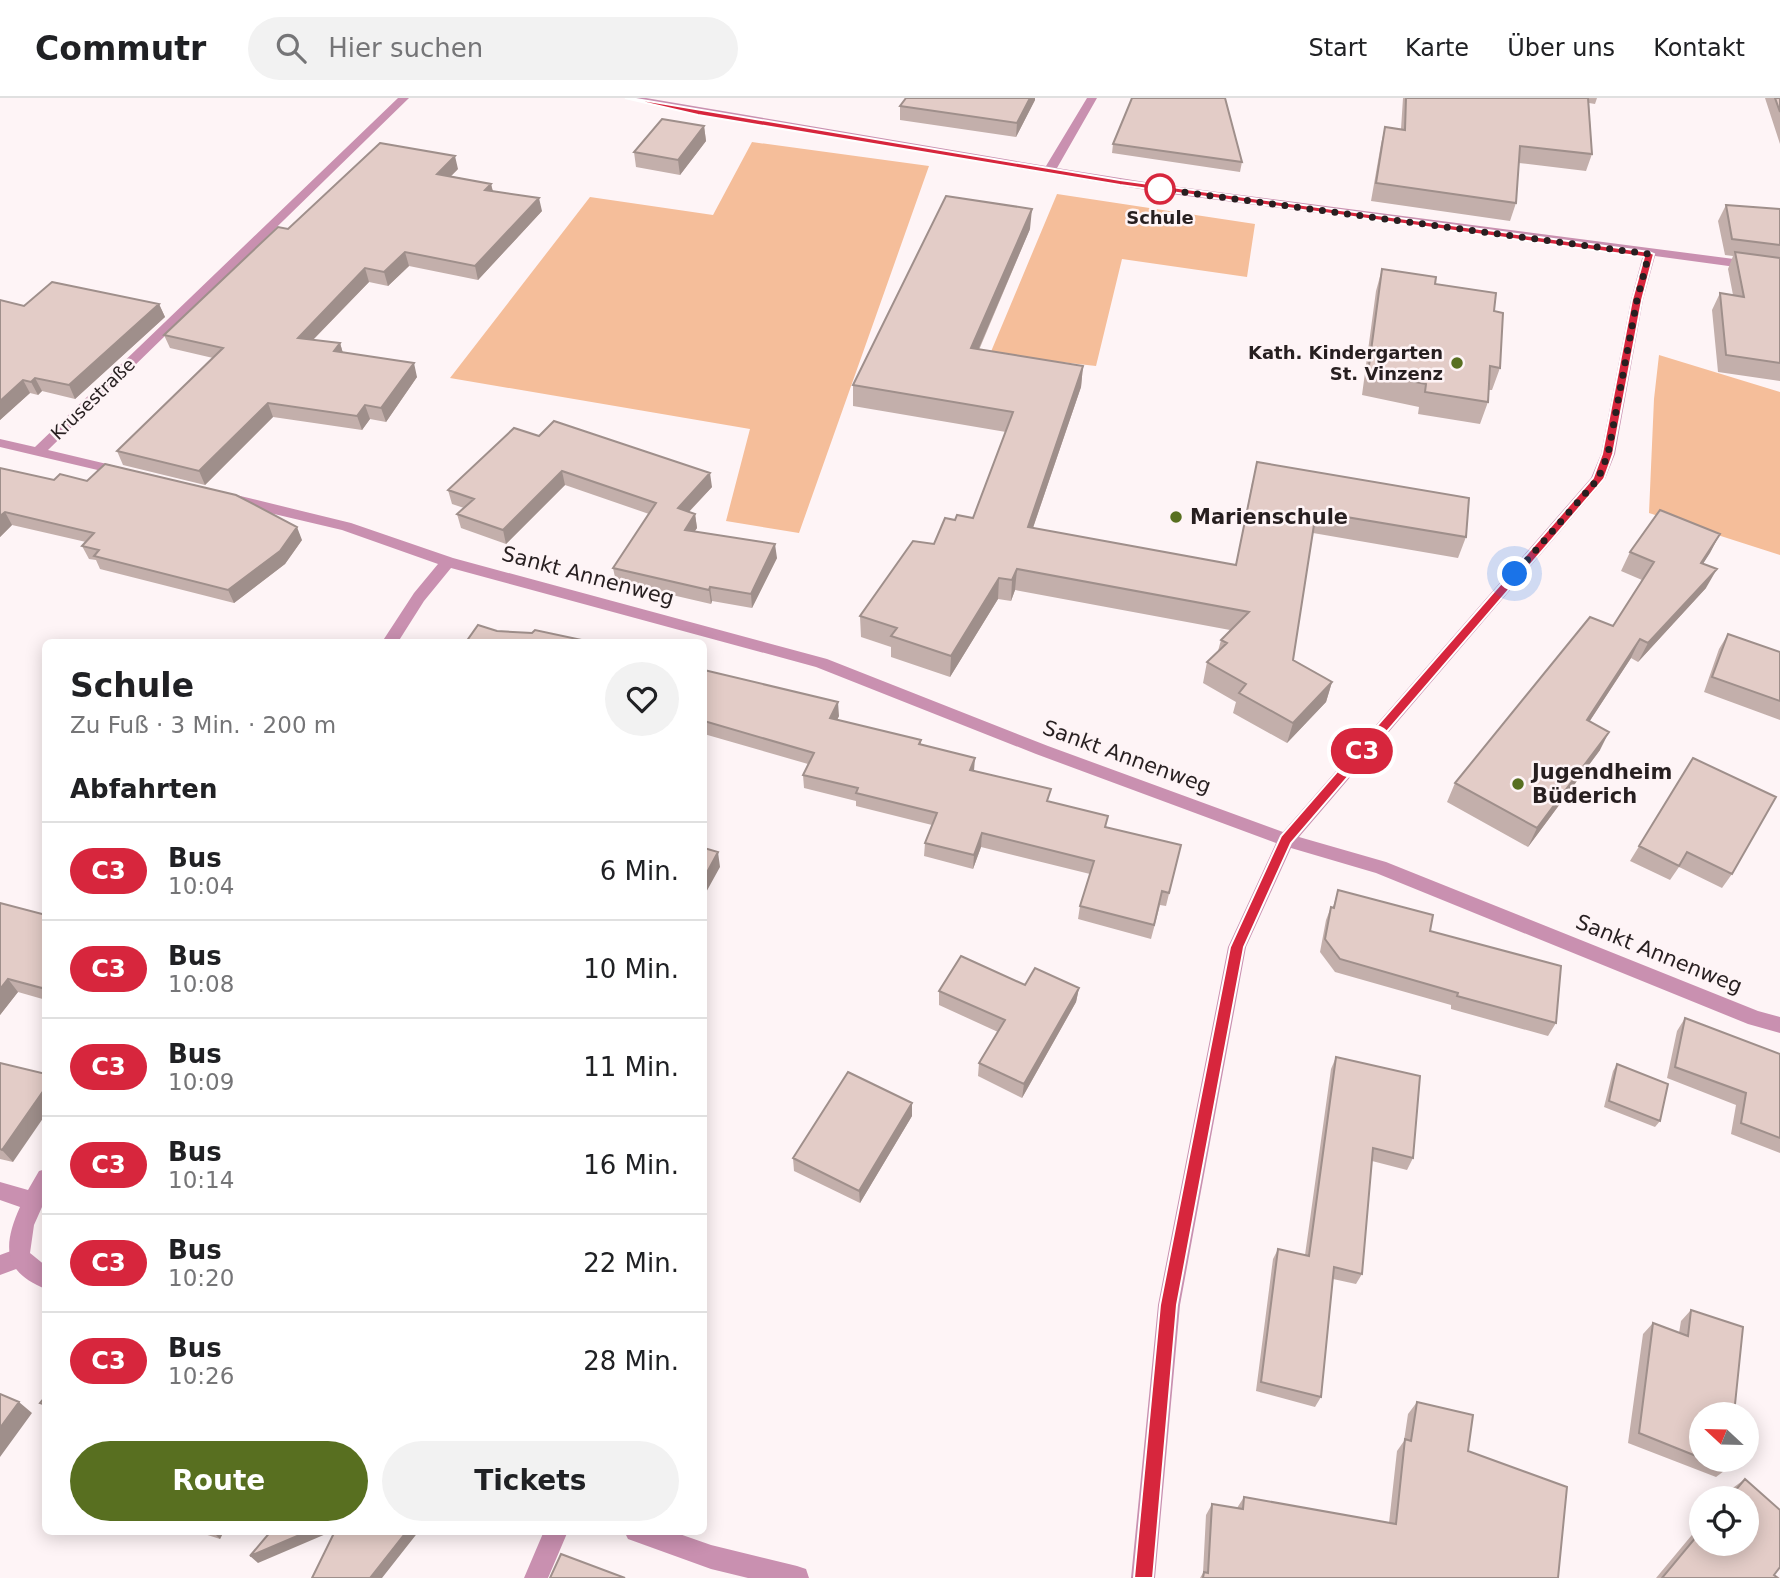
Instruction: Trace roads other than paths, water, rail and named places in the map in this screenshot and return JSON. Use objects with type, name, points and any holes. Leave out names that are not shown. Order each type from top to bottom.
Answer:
[{"type":"street","name":"Krusestraße","points":[[38,452],[404,98]]},
{"type":"street","points":[[630,98],[1164,189],[1780,270]]},
{"type":"street","points":[[1049,171],[1093,98]]},
{"type":"street","points":[[1143,1578],[1169,1305],[1237,947],[1286,840],[1598,479],[1608,454],[1637,300],[1649,254]]},
{"type":"street","points":[[0,443],[38,452]]},
{"type":"street","name":"Krusestraße","points":[[38,452],[132,474]]},
{"type":"street","points":[[212,494],[346,526],[448,562],[419,597],[392,639]]},
{"type":"street","name":"Sankt Annenweg","points":[[448,562],[821,663],[1042,750],[1286,840],[1380,867],[1755,1018],[1780,1025]]},
{"type":"street","points":[[42,1185],[32,1201],[9,1261],[42,1277]]},
{"type":"street","points":[[0,1191],[32,1201]]},
{"type":"street","points":[[536,1578],[554,1535]]},
{"type":"street","points":[[647,1535],[710,1558],[797,1578]]},
{"type":"place","name":"Schule","points":[[1160,189]]},
{"type":"place","name":"Kath. Kindergarten St. Vinzenz","points":[[1457,363]]},
{"type":"place","name":"Marienschule","points":[[1176,517]]},
{"type":"place","name":"Jugendheim Büderich","points":[[1518,784]]}]
